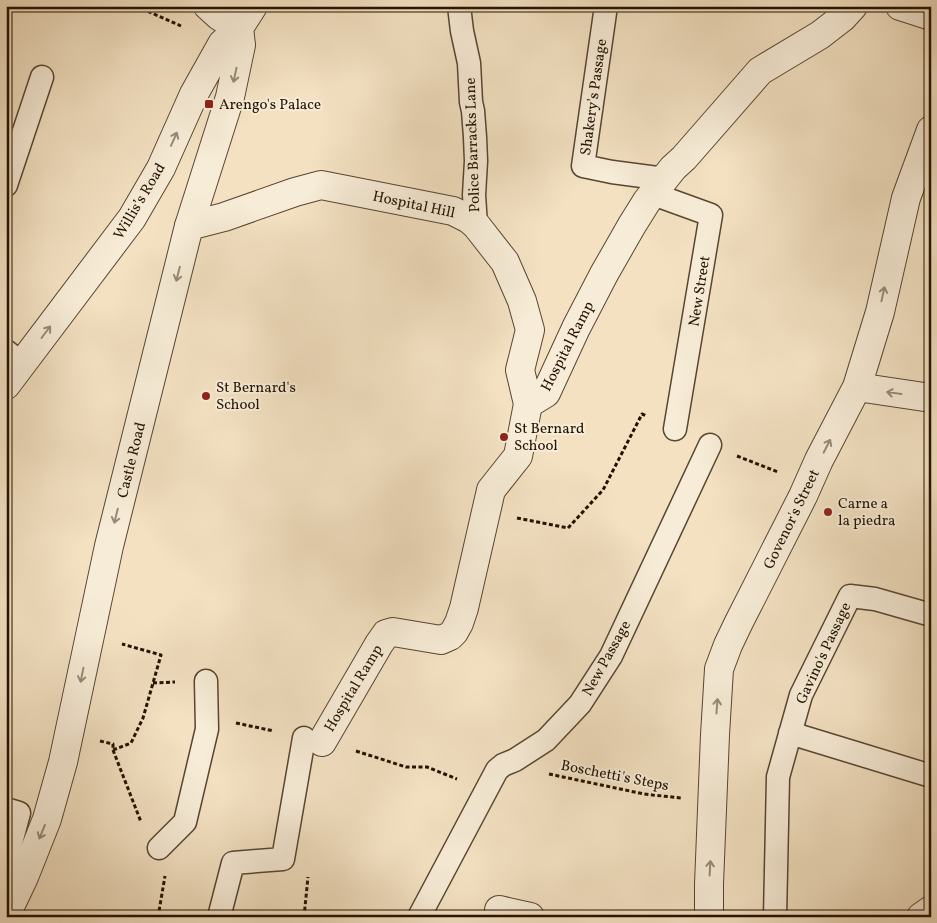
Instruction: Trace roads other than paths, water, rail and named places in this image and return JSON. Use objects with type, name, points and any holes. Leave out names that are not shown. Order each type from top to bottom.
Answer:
[{"type":"street","points":[[208,6],[219,16],[246,17]]},
{"type":"street","name":"Police Barracks Lane","points":[[459,6],[462,32],[469,63],[475,137],[474,195],[476,226]]},
{"type":"street","name":"Shakery's Passage","points":[[606,6],[583,166],[612,172],[659,187]]},
{"type":"street","name":"Hospital Ramp","points":[[313,740],[386,634],[393,632],[442,640],[454,632],[464,608],[491,490],[518,456],[528,404],[546,392],[576,328],[632,225],[673,168],[760,71],[820,35],[842,18],[853,6]]},
{"type":"street","points":[[900,6],[931,16]]},
{"type":"street","name":"Castle Road","points":[[6,915],[48,819],[68,744],[109,546],[189,226],[230,97],[246,17]]},
{"type":"street","name":"Willis’s Road","points":[[12,367],[132,218],[161,168],[194,94],[222,44],[246,17]]},
{"type":"street","points":[[6,185],[42,77]]},
{"type":"street","name":"Govenor's Street","points":[[709,917],[712,803],[719,669],[739,622],[803,496],[819,460],[857,388],[880,312],[906,198],[931,130]]},
{"type":"street","name":"Hospital Hill","points":[[189,226],[224,217],[321,185],[454,210],[469,219],[476,226],[505,262],[522,301],[530,330],[520,370],[528,404]]},
{"type":"street","name":"New Street","points":[[659,187],[711,215],[676,429]]},
{"type":"street","points":[[857,388],[931,398]]},
{"type":"street","name":"New Passage","points":[[419,917],[496,770],[546,740],[580,704],[610,656],[710,445]]},
{"type":"street","name":"Gavino's Passage","points":[[775,917],[778,777],[801,695],[850,596],[875,598],[931,615]]},
{"type":"street","points":[[159,848],[185,822],[207,729],[206,681]]},
{"type":"street","points":[[790,733],[931,776]]},
{"type":"street","points":[[219,917],[233,863],[284,859],[313,740]]},
{"type":"street","points":[[6,809],[20,813],[6,862]]},
{"type":"street","points":[[499,910],[530,917]]},
{"type":"street","points":[[921,917],[931,910]]},
{"type":"place","name":"Arengo's Palace","points":[[209,104]]},
{"type":"place","name":"St Bernard's School","points":[[206,396]]},
{"type":"place","name":"St Bernard School","points":[[504,437]]},
{"type":"place","name":"Carne a la piedra","points":[[828,512]]}]
